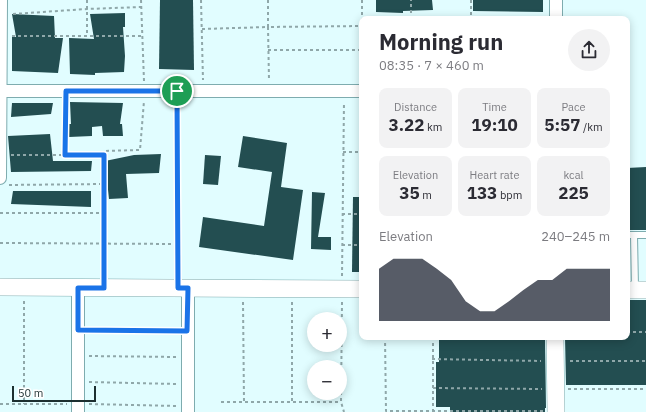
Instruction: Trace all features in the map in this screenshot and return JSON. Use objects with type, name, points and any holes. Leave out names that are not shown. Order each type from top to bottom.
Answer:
[{"type":"street","points":[[1,0],[0,155],[4,181]]},
{"type":"street","points":[[556,0],[556,16]]},
{"type":"street","points":[[1,91],[359,91]]},
{"type":"street","points":[[0,287],[359,289]]},
{"type":"street","points":[[78,288],[78,408]]},
{"type":"street","points":[[183,288],[187,331],[188,409]]},
{"type":"street","points":[[555,340],[556,412]]},
{"type":"lane","points":[[630,235],[646,235]]},
{"type":"lane","points":[[634,235],[636,290]]},
{"type":"path","points":[[87,0],[87,36]]},
{"type":"path","points":[[104,288],[104,151],[140,150],[144,91],[141,0]]},
{"type":"path","points":[[201,0],[203,91]]},
{"type":"path","points":[[268,0],[270,91]]},
{"type":"path","points":[[362,0],[362,16]]},
{"type":"path","points":[[411,0],[411,16]]},
{"type":"path","points":[[471,0],[471,16]]},
{"type":"path","points":[[1,14],[87,9],[141,8]]},
{"type":"path","points":[[202,29],[359,26]]},
{"type":"path","points":[[1,36],[142,36]]},
{"type":"path","points":[[268,50],[359,50]]},
{"type":"path","points":[[65,155],[66,91]]},
{"type":"path","points":[[177,91],[178,244],[183,288]]},
{"type":"path","points":[[344,91],[341,402],[344,412]]},
{"type":"path","points":[[343,152],[359,152]]},
{"type":"path","points":[[0,155],[104,155]]},
{"type":"path","points":[[4,181],[104,184]]},
{"type":"path","points":[[0,213],[104,213]]},
{"type":"path","points":[[342,214],[359,214]]},
{"type":"path","points":[[0,243],[178,244]]},
{"type":"path","points":[[342,245],[359,245]]},
{"type":"path","points":[[24,287],[24,404]]},
{"type":"path","points":[[243,288],[244,402]]},
{"type":"path","points":[[292,289],[292,402]]},
{"type":"path","points":[[78,330],[187,331]]},
{"type":"path","points":[[630,332],[646,332]]},
{"type":"path","points":[[386,340],[386,410],[556,412]]},
{"type":"path","points":[[432,340],[433,410]]},
{"type":"path","points":[[78,356],[187,357]]},
{"type":"path","points":[[432,359],[646,361]]},
{"type":"path","points":[[78,382],[187,384]]},
{"type":"path","points":[[433,388],[646,389]]},
{"type":"path","points":[[221,402],[341,402]]},
{"type":"path","points":[[0,404],[24,404],[78,408],[188,409]]},
{"type":"building","points":[[160,0],[193,0],[194,70],[159,69]]},
{"type":"building","points":[[376,0],[432,0],[433,10],[403,11],[403,13],[376,12]]},
{"type":"building","points":[[473,0],[543,0],[543,12],[473,11]]},
{"type":"building","points":[[125,13],[125,27],[123,27],[125,56],[124,72],[95,73],[95,75],[70,74],[69,38],[94,39],[90,14]]},
{"type":"building","points":[[12,14],[54,16],[55,38],[63,38],[58,73],[12,71],[12,37],[16,37]]},
{"type":"building","points":[[70,102],[123,103],[120,124],[122,124],[123,136],[103,136],[102,126],[92,127],[92,136],[69,137],[69,124],[71,124]]},
{"type":"building","points":[[12,103],[53,103],[51,114],[11,117]]},
{"type":"building","points":[[50,134],[53,161],[92,161],[91,171],[11,172],[8,136]]},
{"type":"building","points":[[243,136],[287,143],[281,187],[303,190],[293,260],[199,247],[203,217],[264,226],[272,172],[238,167]]},
{"type":"building","points":[[161,154],[159,173],[126,174],[128,198],[109,199],[105,161],[134,155]]},
{"type":"building","points":[[205,155],[221,156],[218,185],[203,184]]},
{"type":"building","points":[[646,167],[646,230],[630,230],[630,168]]},
{"type":"building","points":[[13,191],[91,191],[91,207],[11,204]]},
{"type":"building","points":[[312,192],[325,193],[318,237],[331,237],[331,250],[311,249]]},
{"type":"building","points":[[353,197],[359,197],[359,272],[352,272]]},
{"type":"building","points":[[630,300],[646,300],[646,385],[566,385],[565,340],[630,340]]},
{"type":"building","points":[[439,340],[545,340],[545,412],[450,412],[450,407],[436,407],[436,362],[439,362]]},
{"type":"route","points":[[66,91],[177,91],[178,288],[188,288],[187,331],[78,330],[78,288],[104,288],[104,155],[65,155],[66,91]]}]
